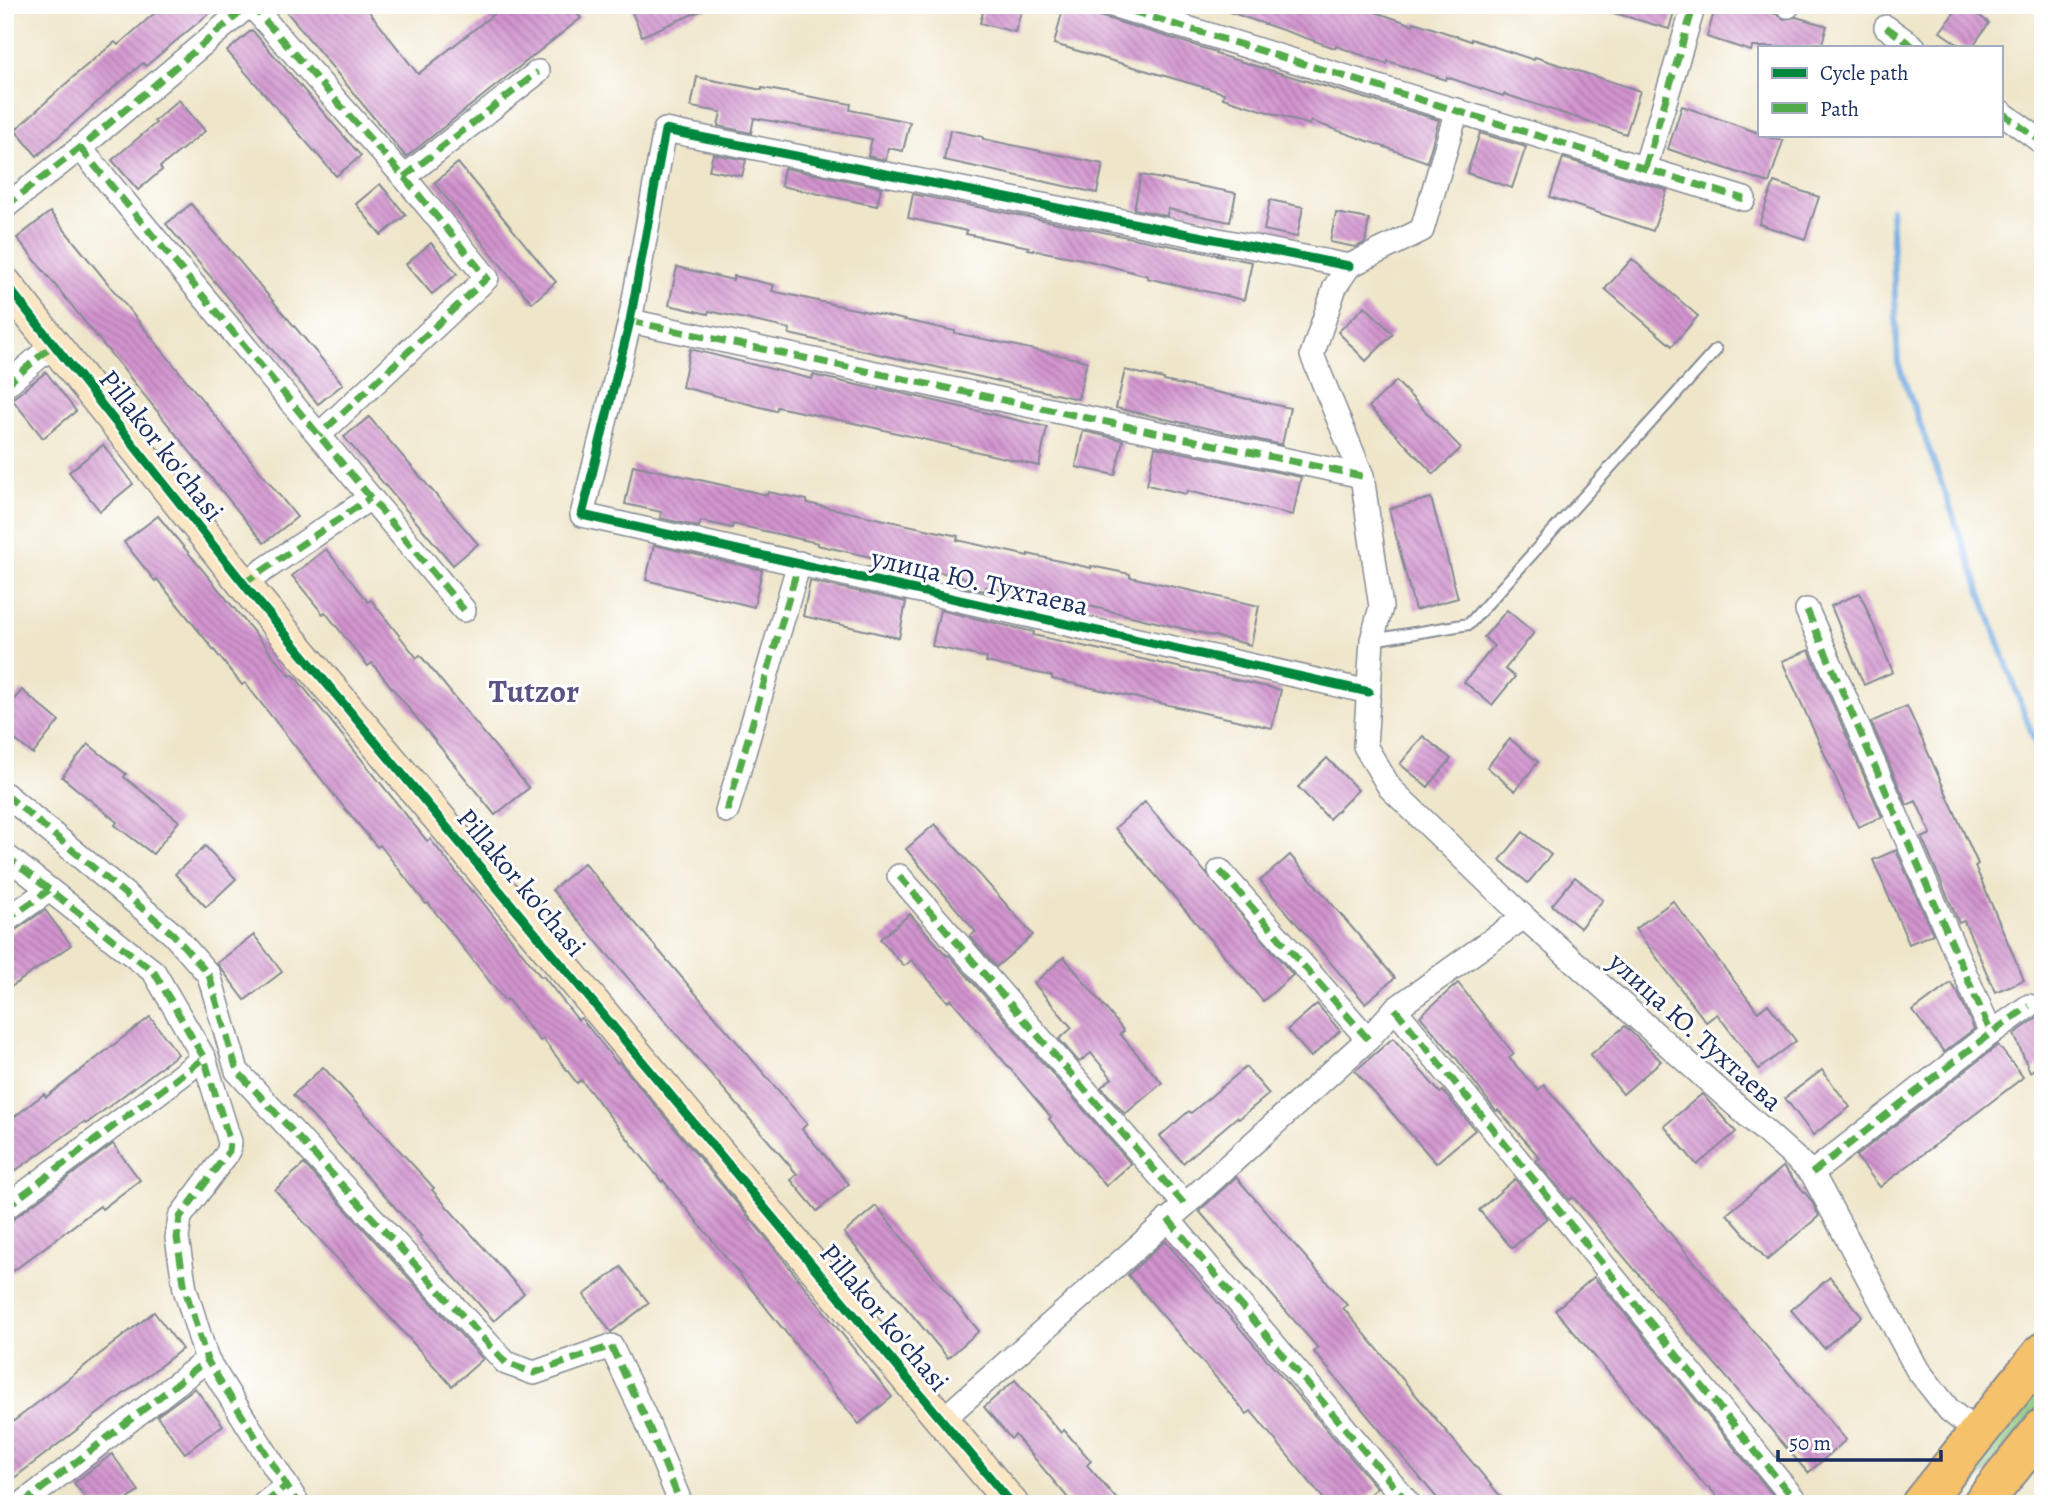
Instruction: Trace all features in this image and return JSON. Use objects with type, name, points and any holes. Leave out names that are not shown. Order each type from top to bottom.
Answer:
[{"type":"highway","points":[[1921,1504],[2043,1352]]},
{"type":"highway","points":[[1982,1504],[2043,1428]]},
{"type":"street","points":[[5,207],[80,148],[250,5],[404,177],[488,278],[319,435]]},
{"type":"street","points":[[1112,5],[1744,200]]},
{"type":"street","points":[[1645,168],[1694,5]]},
{"type":"street","points":[[1886,27],[1913,46]]},
{"type":"street","points":[[404,177],[538,72]]},
{"type":"street","points":[[1362,476],[630,321],[665,130],[1349,266],[1422,230],[1458,110]]},
{"type":"street","points":[[2002,113],[2043,143]]},
{"type":"street","points":[[80,148],[464,610]]},
{"type":"street","name":"улица Ю. Тухтаева","points":[[1349,266],[1335,287],[1312,355],[1362,476],[1381,607],[1372,640],[1365,746],[1390,788],[1524,918],[1812,1173],[1917,1369],[1949,1410],[1979,1434]]},
{"type":"street","name":"Pillakor ko'chasi","points":[[5,283],[243,584],[1012,1504]]},
{"type":"street","name":"улица Ю. Тухтаева","points":[[630,321],[582,515],[1369,692]]},
{"type":"street","points":[[5,386],[54,344]]},
{"type":"street","points":[[243,584],[370,498]]},
{"type":"street","points":[[727,811],[799,564]]},
{"type":"street","points":[[1807,610],[1991,1033]]},
{"type":"street","points":[[5,794],[173,934],[209,975],[237,1071],[506,1363],[534,1373],[611,1346],[645,1417],[681,1504]]},
{"type":"street","points":[[5,855],[154,972],[204,1058],[230,1142],[229,1151],[180,1217],[177,1238],[185,1289],[207,1360],[292,1495],[264,1504]]},
{"type":"street","points":[[1220,871],[1368,1039]]},
{"type":"street","points":[[899,876],[1177,1212],[1409,1504]]},
{"type":"street","points":[[5,922],[49,890]]},
{"type":"street","points":[[942,1420],[1368,1039],[1395,1009],[1524,918]]},
{"type":"street","points":[[1812,1173],[2029,1006]]},
{"type":"street","points":[[1395,1009],[1798,1504]]},
{"type":"street","points":[[5,1208],[204,1058]]},
{"type":"street","points":[[22,1504],[207,1360]]},
{"type":"lane","points":[[1372,640],[1469,624],[1716,350]]},
{"type":"green space","points":[[2043,1379],[2043,1402],[1959,1504],[1941,1504]]},
{"type":"building","points":[[164,5],[219,5],[146,66],[143,63],[37,156],[15,130],[81,70],[115,42],[118,45]]},
{"type":"building","points":[[281,5],[364,5],[418,74],[505,5],[570,5],[581,18],[406,157]]},
{"type":"building","points":[[629,5],[714,5],[642,36]]},
{"type":"building","points":[[985,5],[1023,5],[1015,32],[980,23]]},
{"type":"building","points":[[1064,5],[1216,52],[1215,54],[1439,120],[1427,162],[1311,121],[1310,125],[1223,98],[1224,93],[1054,44]]},
{"type":"building","points":[[1219,5],[1355,5],[1413,25],[1414,22],[1534,60],[1535,57],[1640,91],[1626,134],[1447,77],[1446,80],[1388,61],[1387,64],[1336,46],[1335,48],[1218,8]]},
{"type":"building","points":[[1604,5],[1676,5],[1669,29],[1604,10]]},
{"type":"building","points":[[1716,5],[1748,5],[1784,19],[1796,17],[1827,26],[1821,46],[1758,46],[1752,47],[1751,51],[1707,37]]},
{"type":"building","points":[[1960,5],[1965,5],[1989,23],[1973,46],[1961,46],[1940,32]]},
{"type":"building","points":[[252,30],[361,156],[336,176],[227,51]]},
{"type":"building","points":[[697,77],[851,104],[850,110],[910,122],[903,151],[888,148],[886,160],[868,156],[872,139],[754,118],[751,133],[718,126],[721,112],[691,107]]},
{"type":"building","points":[[179,100],[205,131],[160,167],[162,170],[138,190],[112,160]]},
{"type":"building","points":[[1682,106],[1758,133],[1758,136],[1783,141],[1769,183],[1668,149]]},
{"type":"building","points":[[950,130],[1103,164],[1097,193],[944,160]]},
{"type":"building","points":[[1480,133],[1526,147],[1512,188],[1467,173]]},
{"type":"building","points":[[713,154],[746,160],[742,176],[709,170]]},
{"type":"building","points":[[1563,158],[1667,190],[1653,231],[1550,197]]},
{"type":"building","points":[[458,163],[556,282],[532,303],[434,183]]},
{"type":"building","points":[[784,168],[881,187],[877,206],[781,186]]},
{"type":"building","points":[[1141,175],[1236,193],[1230,222],[1168,209],[1167,216],[1134,209]]},
{"type":"building","points":[[1774,182],[1819,197],[1805,239],[1759,224]]},
{"type":"building","points":[[380,184],[406,215],[381,235],[356,204]]},
{"type":"building","points":[[913,194],[1252,262],[1244,300],[908,218]]},
{"type":"building","points":[[1270,200],[1303,207],[1297,237],[1264,230]]},
{"type":"building","points":[[191,204],[343,384],[318,404],[166,224]]},
{"type":"building","points":[[50,212],[297,517],[264,543],[17,238]]},
{"type":"building","points":[[1336,213],[1369,219],[1365,243],[1355,247],[1330,242]]},
{"type":"building","points":[[431,243],[457,274],[432,294],[406,264]]},
{"type":"building","points":[[1632,259],[1698,316],[1672,346],[1605,289]]},
{"type":"building","points":[[677,267],[733,280],[734,276],[774,285],[772,291],[1087,361],[1078,399],[789,334],[790,329],[669,305]]},
{"type":"building","points":[[1365,306],[1393,334],[1366,361],[1338,332]]},
{"type":"building","points":[[690,349],[812,379],[813,375],[879,388],[1047,427],[1039,466],[845,421],[777,407],[776,411],[682,387]]},
{"type":"building","points":[[1125,370],[1290,408],[1282,445],[1116,408]]},
{"type":"building","points":[[46,372],[76,411],[43,438],[12,399]]},
{"type":"building","points":[[1396,381],[1461,448],[1434,474],[1369,407]]},
{"type":"building","points":[[369,417],[478,544],[453,565],[344,437]]},
{"type":"building","points":[[1083,431],[1123,440],[1115,475],[1076,467]]},
{"type":"building","points":[[103,445],[133,484],[100,511],[69,472]]},
{"type":"building","points":[[1155,447],[1301,477],[1293,515],[1187,491],[1186,494],[1147,485]]},
{"type":"building","points":[[633,465],[767,495],[768,492],[807,500],[807,503],[958,536],[957,540],[1130,574],[1130,577],[1259,606],[1251,645],[1060,599],[1059,601],[1005,589],[986,587],[985,591],[964,587],[966,578],[733,524],[732,528],[701,521],[699,527],[660,518],[661,512],[625,504]]},
{"type":"building","points":[[1431,498],[1458,598],[1415,610],[1389,509]]},
{"type":"building","points":[[158,516],[290,676],[293,674],[427,841],[430,839],[472,892],[473,890],[541,977],[543,976],[578,1020],[581,1018],[617,1063],[619,1062],[762,1233],[892,1397],[859,1424],[581,1080],[577,1083],[543,1039],[540,1041],[507,999],[505,1001],[380,845],[377,847],[245,683],[242,685],[124,542]]},
{"type":"building","points":[[654,545],[762,570],[754,607],[646,580]]},
{"type":"building","points":[[326,549],[417,658],[420,655],[529,788],[495,815],[372,663],[368,666],[292,576]]},
{"type":"building","points":[[810,581],[906,602],[899,638],[803,616]]},
{"type":"building","points":[[1860,593],[1893,672],[1864,685],[1831,606]]},
{"type":"building","points":[[940,610],[1034,632],[1033,635],[1281,690],[1272,728],[1052,679],[1052,676],[986,662],[987,658],[932,646]]},
{"type":"building","points":[[1507,610],[1534,633],[1505,669],[1515,677],[1492,705],[1464,682],[1494,646],[1484,637]]},
{"type":"building","points":[[1809,650],[1882,817],[1858,827],[1782,661]]},
{"type":"building","points":[[22,690],[59,721],[33,754],[5,732],[5,711]]},
{"type":"building","points":[[1907,706],[1978,864],[1975,866],[2024,980],[1995,992],[1964,921],[1959,923],[1922,838],[1931,834],[1916,801],[1907,805],[1871,722]]},
{"type":"building","points":[[1423,736],[1451,759],[1428,787],[1400,764]]},
{"type":"building","points":[[1510,739],[1538,762],[1515,791],[1487,767]]},
{"type":"building","points":[[88,744],[179,821],[153,854],[115,825],[117,822],[62,777]]},
{"type":"building","points":[[1327,758],[1358,790],[1329,819],[1298,787]]},
{"type":"building","points":[[1145,802],[1293,975],[1263,1001],[1115,828]]},
{"type":"building","points":[[935,824],[1033,935],[996,967],[970,936],[976,932],[906,849]]},
{"type":"building","points":[[1523,832],[1551,855],[1528,883],[1500,860]]},
{"type":"building","points":[[205,846],[236,879],[206,907],[175,874]]},
{"type":"building","points":[[1896,850],[1933,934],[1909,944],[1873,860]]},
{"type":"building","points":[[1290,855],[1395,978],[1365,1003],[1260,881]]},
{"type":"building","points":[[584,863],[807,1124],[802,1129],[849,1184],[817,1211],[791,1180],[797,1174],[552,890]]},
{"type":"building","points":[[1575,877],[1603,900],[1580,928],[1552,905]]},
{"type":"building","points":[[1673,901],[1758,1012],[1768,1004],[1796,1041],[1759,1069],[1717,1014],[1706,1022],[1635,929]]},
{"type":"building","points":[[45,910],[71,945],[5,991],[5,937]]},
{"type":"building","points":[[910,914],[1131,1164],[1106,1186],[951,999],[948,1002],[912,960],[904,966],[880,939]]},
{"type":"building","points":[[254,935],[282,972],[245,1000],[217,963]]},
{"type":"building","points":[[1064,957],[1124,1031],[1120,1034],[1162,1083],[1125,1114],[1101,1087],[1112,1078],[1091,1053],[1079,1062],[1059,1039],[1072,1028],[1034,983]]},
{"type":"building","points":[[1458,983],[1514,1054],[1509,1058],[1538,1090],[1544,1085],[1846,1440],[1808,1473],[1573,1197],[1569,1200],[1536,1161],[1540,1158],[1503,1115],[1496,1111],[1420,1016]]},
{"type":"building","points":[[1951,983],[1974,1029],[1944,1052],[1913,1011]]},
{"type":"building","points":[[1317,1004],[1340,1031],[1311,1057],[1287,1030]]},
{"type":"building","points":[[2043,1006],[2043,1062],[2030,1072],[2014,1034],[2038,1017]]},
{"type":"building","points":[[150,1017],[178,1054],[86,1124],[84,1122],[5,1178],[5,1124],[44,1094],[46,1097]]},
{"type":"building","points":[[1625,1026],[1661,1061],[1623,1094],[1590,1055]]},
{"type":"building","points":[[1393,1038],[1475,1130],[1436,1163],[1355,1071]]},
{"type":"building","points":[[1998,1045],[2023,1077],[1880,1187],[1856,1156]]},
{"type":"building","points":[[323,1067],[434,1188],[432,1190],[524,1293],[494,1321],[293,1095]]},
{"type":"building","points":[[1246,1067],[1269,1094],[1183,1163],[1160,1136]]},
{"type":"building","points":[[1822,1070],[1850,1107],[1813,1135],[1785,1098]]},
{"type":"building","points":[[1702,1094],[1736,1132],[1697,1165],[1664,1126]]},
{"type":"building","points":[[113,1144],[140,1180],[102,1209],[100,1206],[5,1277],[5,1222],[13,1219]]},
{"type":"building","points":[[304,1164],[483,1359],[452,1386],[275,1190]]},
{"type":"building","points":[[1783,1167],[1811,1200],[1819,1216],[1767,1260],[1727,1214]]},
{"type":"building","points":[[1236,1177],[1347,1305],[1343,1308],[1507,1504],[1442,1504],[1314,1352],[1318,1348],[1199,1211]]},
{"type":"building","points":[[1515,1179],[1547,1218],[1512,1248],[1479,1210]]},
{"type":"building","points":[[876,1206],[979,1331],[948,1358],[844,1233]]},
{"type":"building","points":[[1165,1241],[1377,1488],[1358,1504],[1328,1504],[1251,1411],[1247,1414],[1128,1275]]},
{"type":"building","points":[[621,1267],[649,1303],[611,1332],[584,1295]]},
{"type":"building","points":[[1594,1277],[1780,1504],[1723,1504],[1555,1310]]},
{"type":"building","points":[[1830,1277],[1862,1316],[1824,1348],[1791,1310]]},
{"type":"building","points":[[154,1312],[182,1349],[5,1485],[5,1428]]},
{"type":"building","points":[[1015,1380],[1061,1433],[1064,1430],[1091,1461],[1087,1465],[1121,1504],[1073,1504],[1015,1435],[1011,1439],[984,1407]]},
{"type":"building","points":[[195,1388],[223,1425],[185,1453],[157,1416]]},
{"type":"building","points":[[112,1454],[139,1491],[122,1504],[90,1504],[74,1483]]},
{"type":"waterway","points":[[1891,209],[1898,363],[2043,765]]},
{"type":"marked path","points":[[5,207],[80,148],[249,5]]},
{"type":"marked path","points":[[251,5],[404,177],[487,278],[319,435]]},
{"type":"marked path","points":[[1112,5],[1744,199]]},
{"type":"marked path","points":[[1645,168],[1694,5]]},
{"type":"marked path","points":[[1886,27],[1913,46]]},
{"type":"marked path","points":[[404,177],[538,72]]},
{"type":"marked path","points":[[2002,113],[2043,143]]},
{"type":"marked path","points":[[80,148],[464,610]]},
{"type":"marked path","points":[[630,321],[1362,476]]},
{"type":"marked path","points":[[5,386],[54,344]]},
{"type":"marked path","points":[[243,584],[370,498]]},
{"type":"marked path","points":[[727,811],[799,563]]},
{"type":"marked path","points":[[1807,610],[1991,1033]]},
{"type":"marked path","points":[[5,794],[173,934],[209,975],[237,1071],[506,1363],[534,1373],[611,1346],[645,1417],[681,1504]]},
{"type":"marked path","points":[[5,855],[154,972],[204,1058],[230,1142],[229,1151],[180,1217],[177,1238],[185,1289],[207,1360],[298,1504]]},
{"type":"marked path","points":[[1220,871],[1368,1039]]},
{"type":"marked path","points":[[899,876],[1185,1205]]},
{"type":"marked path","points":[[5,921],[49,890]]},
{"type":"marked path","points":[[1812,1173],[2029,1006]]},
{"type":"marked path","points":[[1395,1009],[1798,1504]]},
{"type":"marked path","points":[[5,1208],[204,1058]]},
{"type":"marked path","points":[[1168,1219],[1409,1504]]},
{"type":"marked path","points":[[22,1504],[207,1360]]},
{"type":"marked path","points":[[264,1504],[286,1486]]},
{"type":"cycle path","points":[[1349,266],[665,130],[630,321],[582,515],[1369,692]]},
{"type":"cycle path","points":[[5,283],[251,593],[1012,1504]]},
{"type":"district","name":"Tutzor","points":[[534,691]]}]
